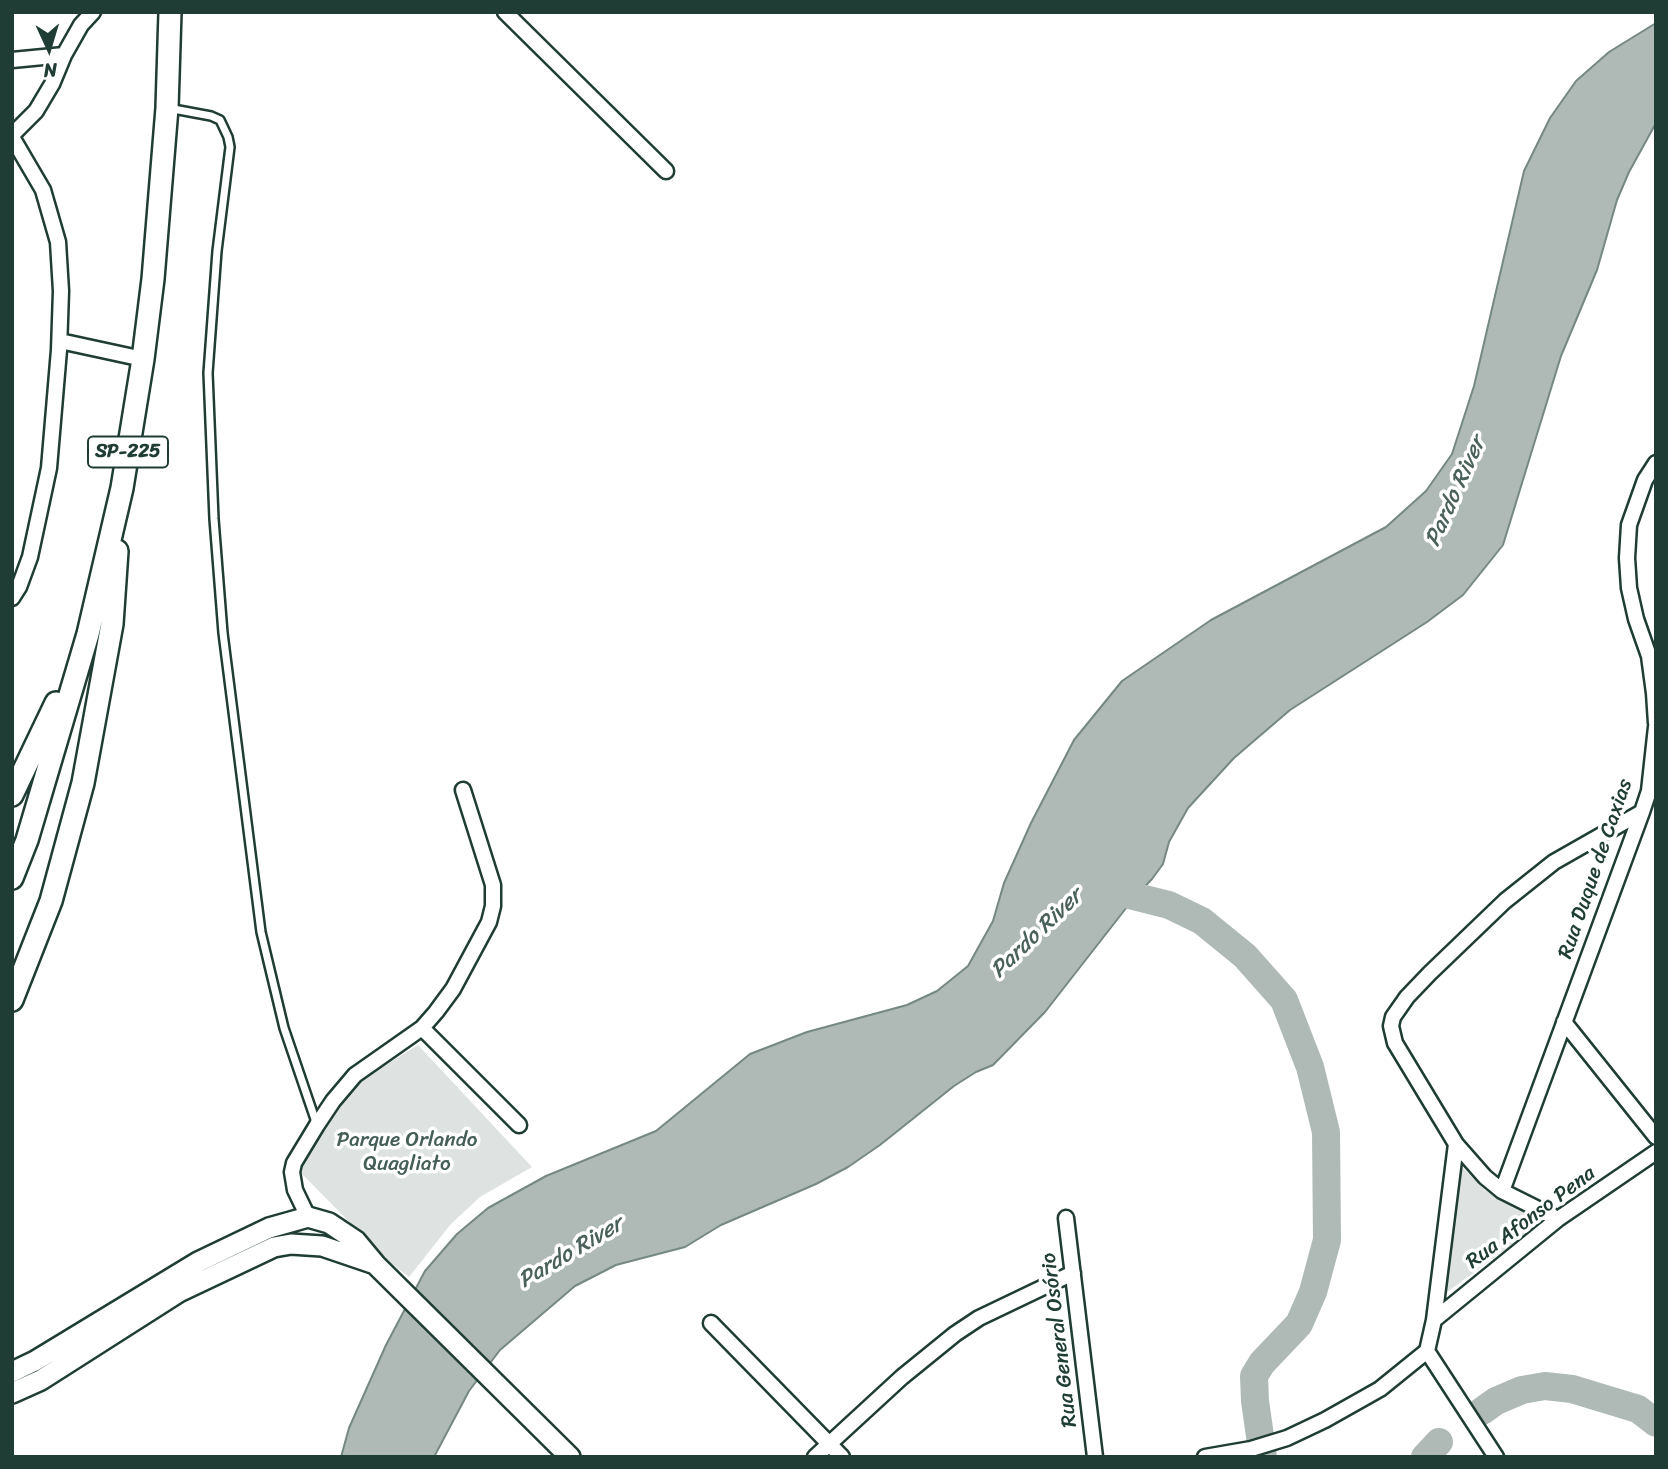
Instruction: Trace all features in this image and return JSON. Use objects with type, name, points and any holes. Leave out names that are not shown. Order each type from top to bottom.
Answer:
[{"type":"main road","name":"SP-225","points":[[12,878],[27,840],[88,635],[115,523],[143,359],[159,221],[170,12]]},
{"type":"main road","points":[[12,1000],[51,901],[83,783],[112,624],[117,568],[115,523]]},
{"type":"main road","points":[[12,795],[88,635]]},
{"type":"main road","points":[[12,1372],[35,1361],[198,1262],[269,1228],[308,1217],[329,1223],[356,1241],[376,1265],[570,1457]]},
{"type":"main road","points":[[12,1393],[41,1380],[179,1292],[274,1247],[291,1244],[322,1245],[376,1265]]},
{"type":"street","points":[[12,598],[30,557],[50,457],[60,341],[61,291],[58,242],[43,190],[12,136],[36,111],[80,25],[93,12]]},
{"type":"street","points":[[505,12],[666,170]]},
{"type":"street","points":[[12,60],[64,55]]},
{"type":"street","points":[[60,341],[143,359]]},
{"type":"street","name":"Rua Duque de Caxias","points":[[1502,1191],[1642,812],[1652,794],[1656,725],[1652,653],[1636,619],[1629,588],[1627,558],[1629,525],[1645,480],[1656,463]]},
{"type":"street","points":[[308,1217],[295,1189],[292,1172],[294,1163],[317,1125],[332,1101],[355,1075],[422,1028],[459,978],[489,922],[493,906],[493,885],[463,790]]},
{"type":"street","points":[[1558,1219],[1502,1191],[1485,1177],[1455,1144],[1395,1043],[1391,1026],[1393,1017],[1407,997],[1514,894],[1554,862],[1642,812]]},
{"type":"street","points":[[1564,1022],[1656,1137]]},
{"type":"street","points":[[422,1028],[519,1125]]},
{"type":"street","points":[[1205,1457],[1251,1449],[1287,1438],[1357,1404],[1399,1375],[1427,1351],[1434,1320],[1455,1144]]},
{"type":"street","name":"Rua Afonso Pena","points":[[1434,1320],[1558,1219],[1656,1152]]},
{"type":"street","name":"Rua General Osório","points":[[1066,1218],[1095,1457]]},
{"type":"street","points":[[815,1457],[902,1377],[955,1335],[979,1318],[1073,1273]]},
{"type":"street","points":[[711,1322],[842,1457]]},
{"type":"street","points":[[1427,1351],[1496,1457]]},
{"type":"lane","points":[[167,108],[220,120],[229,137],[208,373],[214,519],[223,633],[261,932],[285,1028],[317,1125]]},
{"type":"green space","name":"Parque Orlando Quagliato","points":[[418,1045],[532,1167],[480,1197],[451,1224],[409,1277],[388,1261],[298,1170],[303,1157],[335,1111],[360,1081]]},
{"type":"green space","points":[[1460,1165],[1485,1190],[1544,1221],[1439,1298]]},
{"type":"water","name":"Pardo River","points":[[1656,23],[1656,123],[1617,200],[1597,270],[1561,356],[1503,545],[1463,595],[1427,622],[1290,710],[1234,758],[1188,808],[1169,842],[1163,864],[1152,879],[1134,898],[1045,1012],[993,1065],[954,1086],[880,1145],[848,1167],[816,1184],[721,1225],[685,1247],[616,1265],[575,1286],[500,1350],[469,1391],[434,1457],[341,1457],[349,1428],[386,1345],[425,1271],[457,1234],[488,1208],[546,1176],[656,1131],[750,1054],[807,1032],[907,1005],[937,991],[968,966],[993,921],[1004,883],[1031,823],[1074,740],[1122,681],[1211,620],[1386,527],[1426,491],[1452,454],[1474,386],[1524,171],[1550,118],[1576,81],[1609,52]]},
{"type":"waterway","points":[[1101,888],[1169,905],[1202,921],[1245,956],[1284,1000],[1310,1067],[1326,1132],[1327,1240],[1313,1292],[1299,1324],[1262,1363],[1254,1376],[1263,1457]]},
{"type":"waterway","points":[[1482,1411],[1496,1401],[1522,1390],[1545,1386],[1572,1389],[1638,1409],[1656,1423]]},
{"type":"waterway","points":[[1425,1457],[1439,1442]]}]
